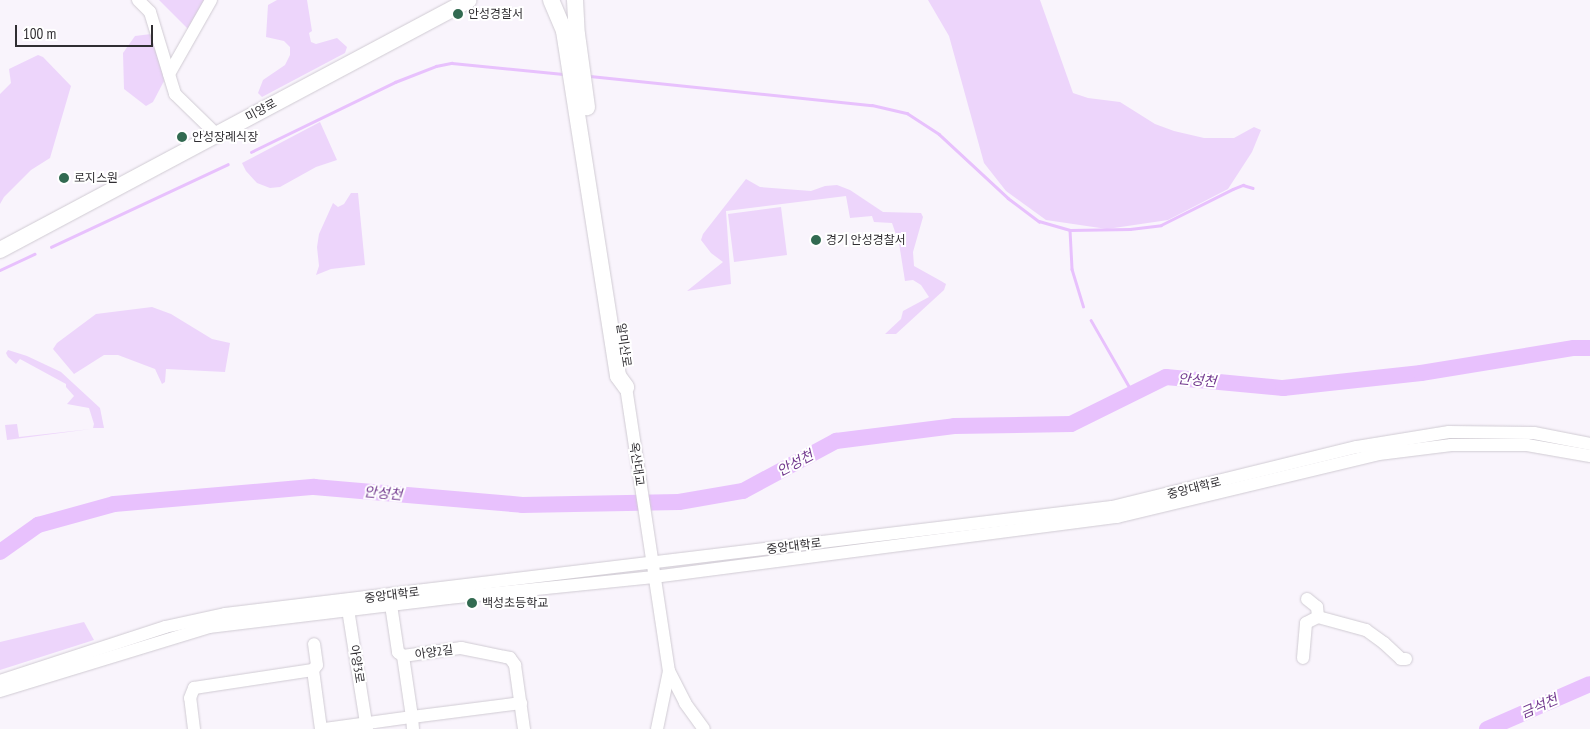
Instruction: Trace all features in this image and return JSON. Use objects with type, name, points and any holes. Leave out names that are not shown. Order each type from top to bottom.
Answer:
[{"type":"main road","name":"미양로","points":[[0,250],[469,0]]},
{"type":"main road","name":"알미산로","points":[[551,0],[564,31],[618,376],[626,386]]},
{"type":"main road","name":"알미산로","points":[[575,0],[577,34],[593,148],[628,375],[626,386]]},
{"type":"street","points":[[138,0],[150,12],[175,94],[216,134]]},
{"type":"street","points":[[169,74],[211,0]]},
{"type":"street","name":"옥산대교","points":[[626,386],[653,570]]},
{"type":"street","name":"중앙대학로","points":[[0,691],[210,627],[348,605],[391,605],[1112,507],[1357,447],[1449,432],[1534,434],[1590,444]]},
{"type":"street","name":"중앙대학로","points":[[0,680],[165,627],[225,614],[348,605],[1117,517],[1379,454],[1442,446],[1527,445],[1590,456]]},
{"type":"street","points":[[653,570],[669,672],[685,703],[704,729]]},
{"type":"street","points":[[1307,599],[1317,607],[1318,617]]},
{"type":"street","name":"아양3로","points":[[348,605],[366,726]]},
{"type":"street","points":[[391,605],[398,652],[403,656]]},
{"type":"street","points":[[1303,658],[1306,623],[1318,617],[1366,630],[1401,659],[1406,659]]},
{"type":"street","points":[[194,729],[190,698],[194,688],[313,670],[317,665],[314,644]]},
{"type":"street","name":"아양2길","points":[[412,723],[403,656],[461,648],[510,658],[515,665],[524,729]]},
{"type":"street","points":[[313,670],[321,729]]},
{"type":"street","points":[[657,729],[669,672]]},
{"type":"street","points":[[325,729],[412,723],[521,703]]},
{"type":"shaded area","points":[[159,0],[205,0],[189,30]]},
{"type":"shaded area","points":[[277,0],[307,0],[312,31],[309,33],[311,42],[316,44],[337,38],[347,47],[345,53],[262,97],[258,93],[263,80],[285,65],[290,55],[290,47],[284,41],[266,37],[268,5]]},
{"type":"shaded area","points":[[928,0],[1040,0],[1073,93],[1088,98],[1120,102],[1155,124],[1174,131],[1204,138],[1234,138],[1254,127],[1261,130],[1252,152],[1228,189],[1168,220],[1107,229],[1046,220],[1006,191],[984,163],[949,36]]},
{"type":"shaded area","points":[[151,34],[164,81],[153,102],[146,106],[124,89],[123,53],[135,36]]},
{"type":"shaded area","points":[[38,55],[43,57],[71,86],[50,158],[31,170],[4,197],[0,204],[0,94],[11,83],[9,69]]},
{"type":"shaded area","points":[[320,122],[337,160],[316,167],[280,187],[270,188],[257,183],[246,171],[242,163]]},
{"type":"shaded area","points":[[746,179],[760,187],[811,191],[825,186],[837,185],[850,190],[883,212],[921,213],[923,217],[913,252],[914,266],[946,284],[944,290],[896,334],[885,334],[901,319],[903,311],[929,297],[921,285],[913,280],[905,281],[899,243],[892,223],[874,222],[872,216],[850,218],[846,196],[726,211],[731,284],[687,291],[723,262],[711,253],[701,240],[703,234]]},
{"type":"shaded area","points":[[351,193],[358,193],[365,265],[331,269],[316,275],[319,266],[317,247],[319,234],[333,203],[338,207],[344,204]]},
{"type":"shaded area","points":[[781,207],[787,255],[734,262],[728,214]]},
{"type":"shaded area","points":[[152,307],[171,314],[212,339],[230,343],[225,372],[166,369],[165,382],[162,384],[155,369],[118,355],[104,355],[74,374],[53,349],[57,343],[96,314]]},
{"type":"shaded area","points":[[8,350],[27,356],[61,372],[100,408],[104,428],[93,428],[94,424],[89,408],[67,404],[74,396],[66,387],[66,384],[20,359],[16,364],[8,357],[6,353]]},
{"type":"shaded area","points":[[17,424],[19,437],[91,429],[7,440],[5,425]]},
{"type":"shaded area","points":[[84,622],[94,640],[0,670],[0,642]]},
{"type":"waterway","points":[[251,152],[395,82],[436,66],[452,63],[565,74]]},
{"type":"waterway","points":[[590,76],[872,105],[907,113],[939,134],[1008,198],[1039,221],[1070,230],[1130,229],[1161,225],[1233,189],[1243,185],[1253,188]]},
{"type":"waterway","points":[[51,247],[228,164]]},
{"type":"waterway","points":[[1070,230],[1072,269],[1083,306]]},
{"type":"waterway","points":[[0,270],[35,254]]},
{"type":"waterway","points":[[1091,320],[1133,393]]},
{"type":"waterway","name":"안성천","points":[[0,552],[38,525],[114,504],[314,487],[522,505],[679,502],[743,491],[836,441],[954,426],[1071,424],[1166,377],[1283,388],[1421,373],[1574,348],[1590,348]]},
{"type":"waterway","name":"금석천","points":[[1487,729],[1590,684]]},
{"type":"place","name":"안성경찰서","points":[[458,14]]},
{"type":"place","name":"안성장례식장","points":[[182,137]]},
{"type":"place","name":"로지스원","points":[[64,178]]},
{"type":"place","name":"경기 안성경찰서","points":[[816,240]]},
{"type":"place","name":"백성초등학교","points":[[472,603]]}]
